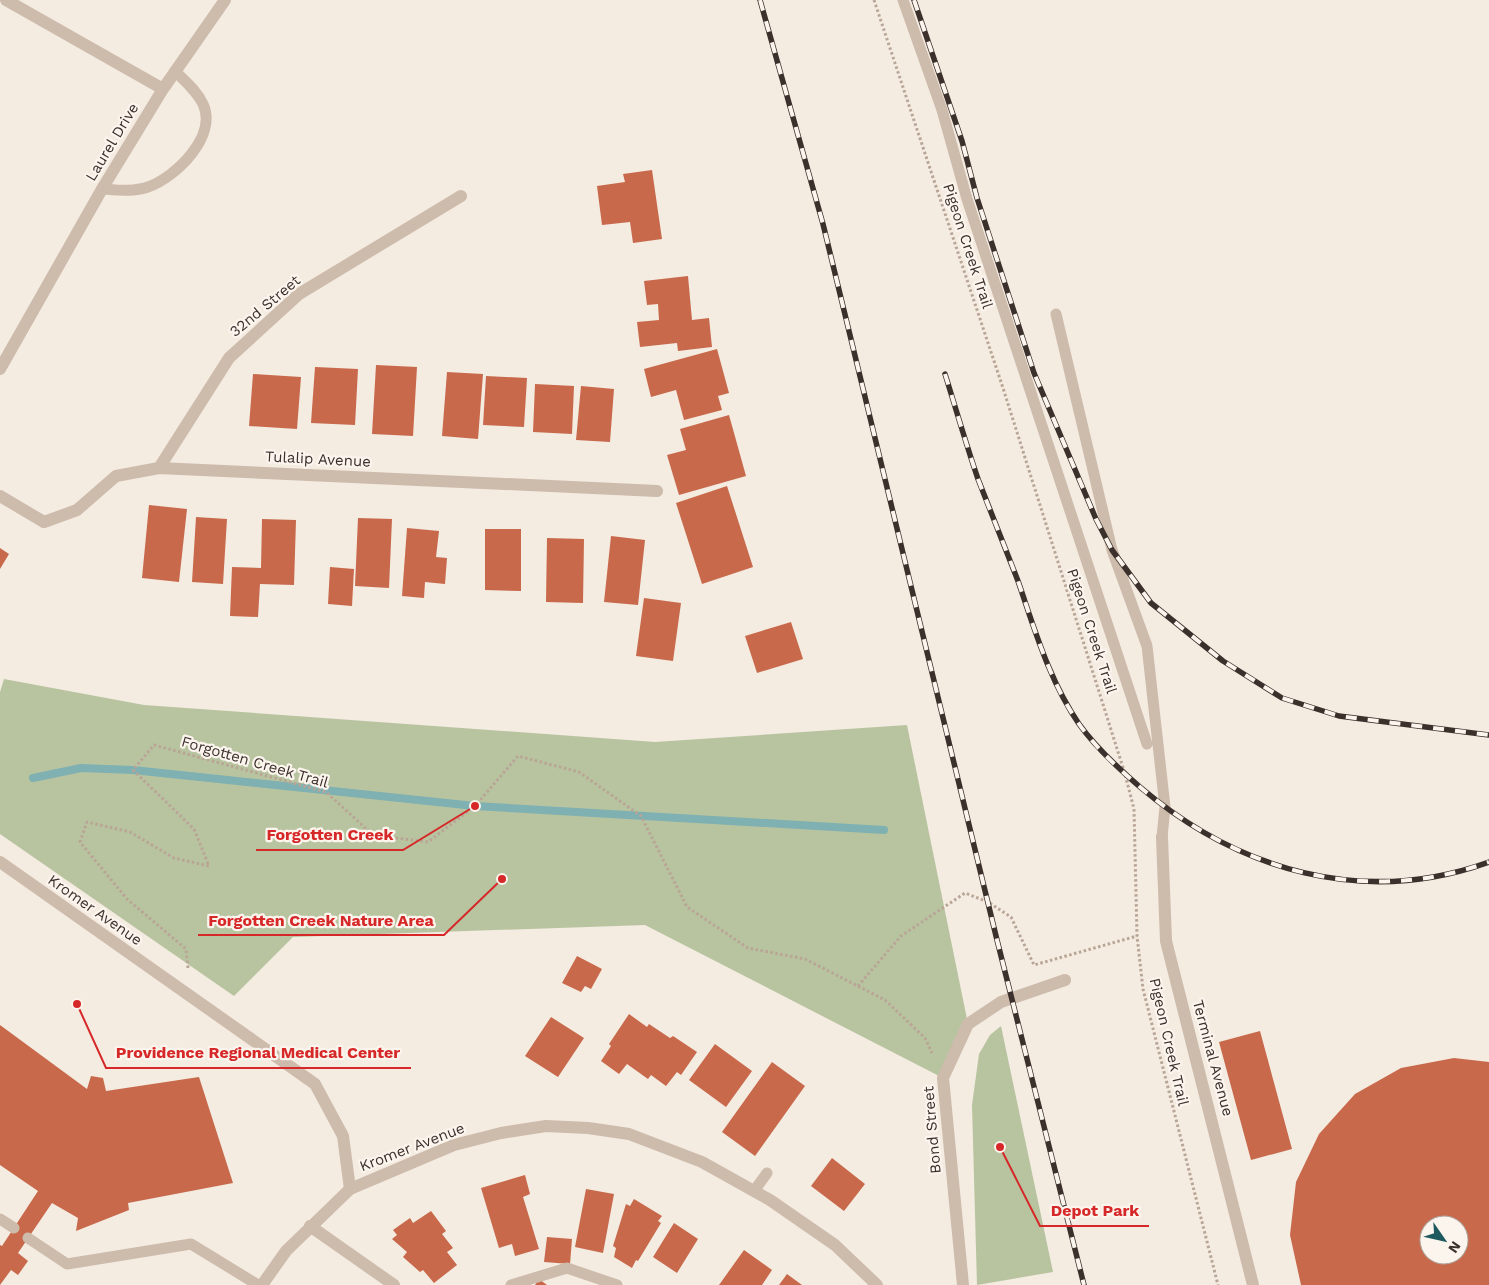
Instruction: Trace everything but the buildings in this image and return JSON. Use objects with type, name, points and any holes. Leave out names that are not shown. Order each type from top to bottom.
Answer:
[{"type":"street","points":[[6,0],[163,89]]},
{"type":"street","name":"Laurel Drive","points":[[0,369],[102,189],[163,89],[224,0]]},
{"type":"street","name":"32nd Street","points":[[159,468],[230,358],[299,294],[461,196]]},
{"type":"street","name":"Tulalip Avenue","points":[[0,496],[44,522],[77,510],[116,476],[159,468],[657,491]]},
{"type":"street","name":"Terminal Avenue","points":[[1162,837],[1166,941],[1253,1285]]},
{"type":"street","name":"Kromer Avenue","points":[[0,862],[315,1084],[342,1136],[350,1188],[454,1145],[501,1133],[546,1126],[588,1128],[629,1134],[702,1162],[754,1191],[835,1245],[877,1285]]},
{"type":"street","name":"Bond Street","points":[[963,1285],[943,1078],[968,1024],[1001,1002],[1065,980]]},
{"type":"street","points":[[260,1285],[286,1251],[350,1188]]},
{"type":"street","points":[[310,1226],[394,1285]]},
{"type":"lane","points":[[903,0],[942,110],[967,199],[1147,744]]},
{"type":"lane","points":[[102,189],[128,191],[148,187],[163,179],[186,161],[196,146],[205,128],[205,111],[194,91],[175,71]]},
{"type":"lane","points":[[1056,314],[1112,550],[1147,646],[1165,807],[1162,837]]},
{"type":"lane","points":[[754,1191],[767,1173]]},
{"type":"lane","points":[[0,1219],[14,1228]]},
{"type":"lane","points":[[28,1238],[67,1264],[192,1244],[260,1285]]},
{"type":"lane","points":[[511,1285],[567,1268],[617,1285]]},
{"type":"path","name":"Pigeon Creek Trail","points":[[874,0],[1003,388],[1125,774],[1134,809],[1137,936],[1143,989],[1218,1285]]},
{"type":"path","name":"Forgotten Creek Trail","points":[[188,968],[186,949],[127,899],[80,842],[87,822],[130,832],[174,858],[209,866],[194,829],[133,770],[154,745],[326,792],[373,835],[428,842],[476,806],[518,756],[579,772],[641,816],[688,907],[748,948],[805,959],[885,1000],[926,1038],[943,1078]]},
{"type":"path","points":[[858,986],[901,936],[964,893],[988,902],[1011,918],[1034,965],[1137,936]]},
{"type":"green space","points":[[4,679],[144,705],[655,742],[907,725],[968,1024],[943,1078],[645,925],[293,937],[234,996],[0,834],[0,692]]},
{"type":"green space","points":[[1001,1026],[1053,1272],[977,1285],[972,1105],[979,1054],[990,1035]]},
{"type":"waterway","points":[[33,778],[81,768],[133,770],[475,806],[884,830]]},
{"type":"railway","points":[[760,0],[823,224],[997,940],[1084,1285]]},
{"type":"railway","points":[[914,0],[962,141],[977,198],[1034,373],[1096,519],[1112,550],[1151,603],[1223,661],[1282,698],[1339,716],[1489,735]]},
{"type":"railway","points":[[945,374],[978,479],[1059,690],[1086,733],[1124,773],[1178,816],[1219,840],[1261,860],[1305,873],[1350,880],[1396,881],[1442,875],[1489,862]]},
{"type":"place","name":"Forgotten Creek","points":[[475,806]]},
{"type":"place","name":"Forgotten Creek Nature Area","points":[[502,879]]},
{"type":"place","name":"Providence Regional Medical Center","points":[[77,1004]]},
{"type":"place","name":"Depot Park","points":[[1000,1147]]}]
